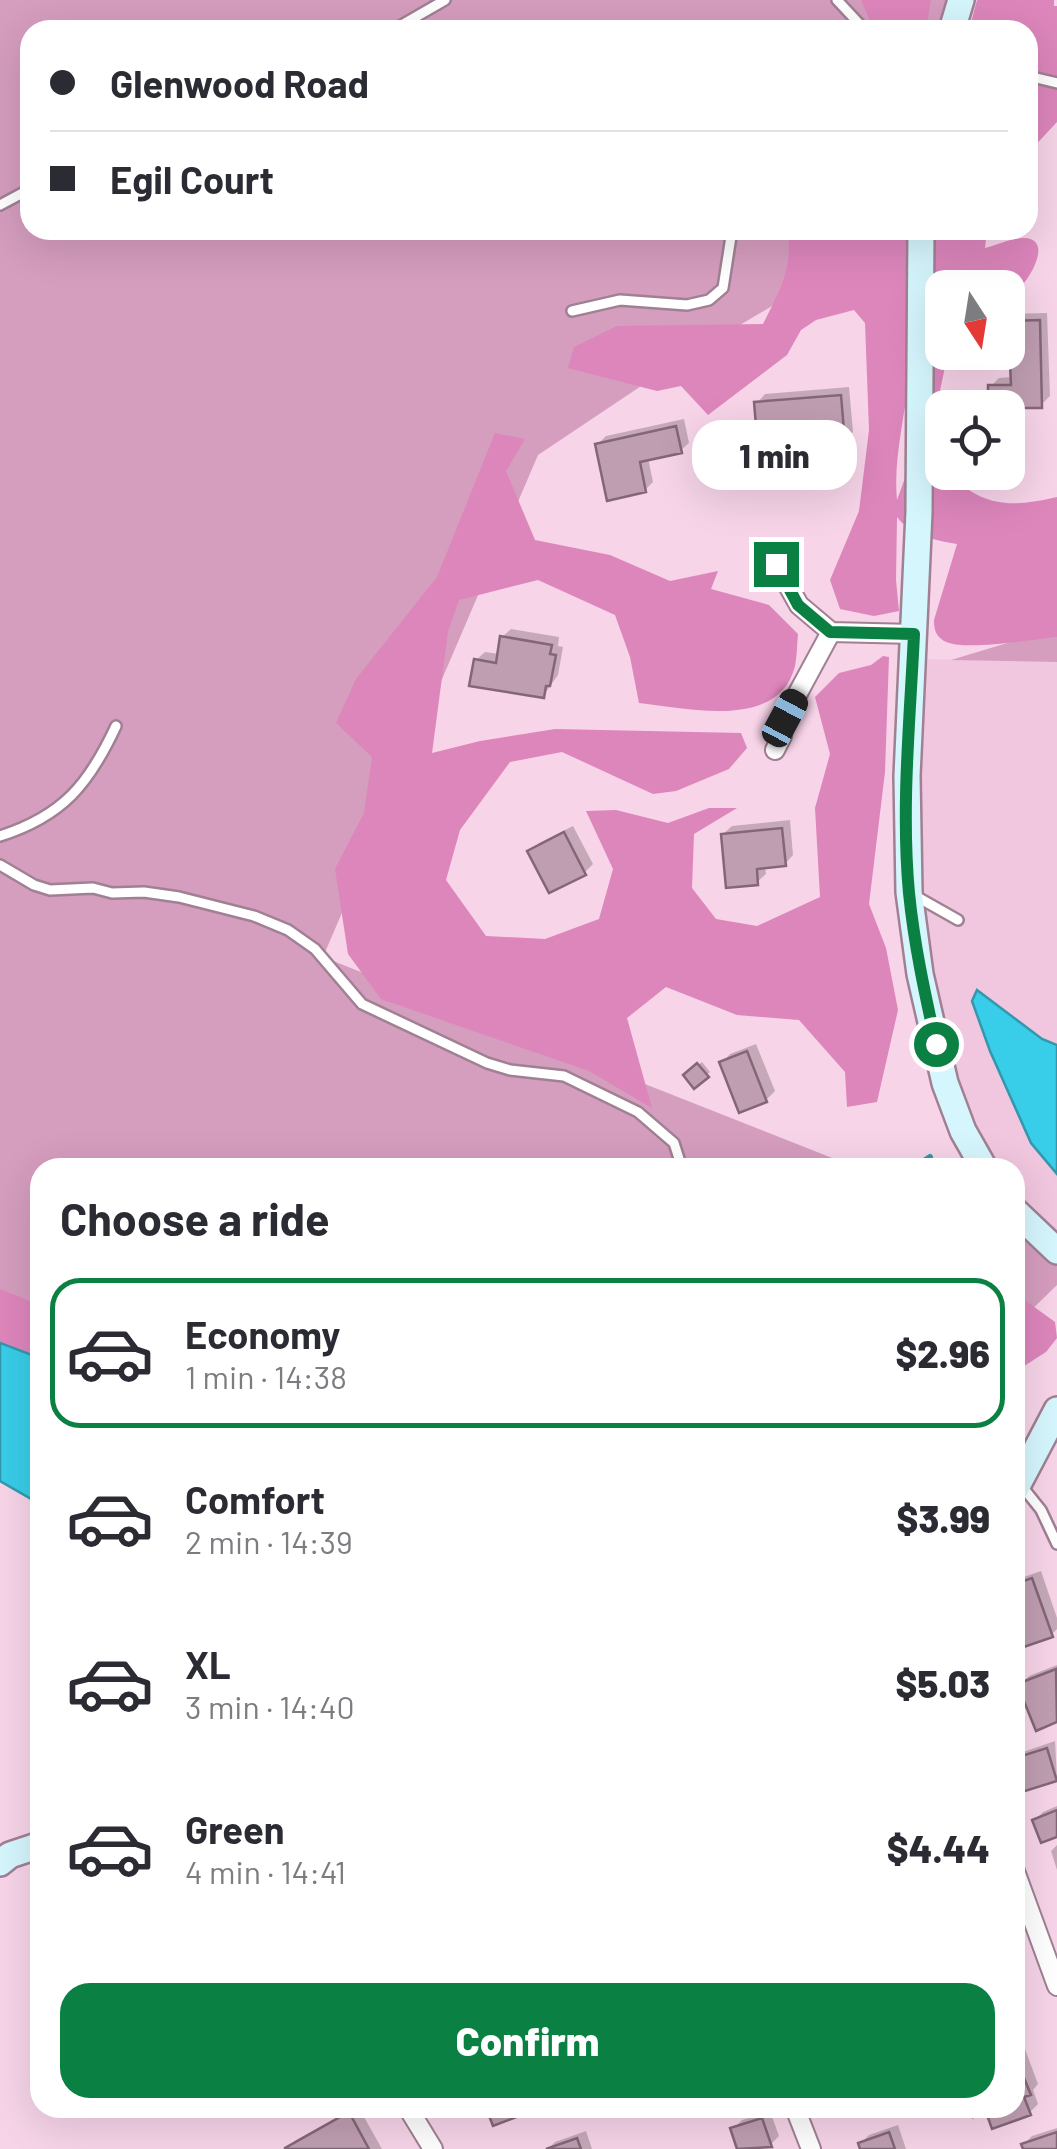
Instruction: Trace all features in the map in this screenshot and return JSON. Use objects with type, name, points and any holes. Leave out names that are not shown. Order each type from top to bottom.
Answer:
[{"type":"main road","points":[[921,240],[919,512],[907,776],[909,892],[920,974],[945,1083],[963,1131],[978,1158]]},
{"type":"main road","points":[[1025,1220],[1057,1250]]},
{"type":"main road","points":[[1025,1471],[1057,1410]]},
{"type":"main road","points":[[3,1852],[30,1847]]},
{"type":"street","points":[[776,564],[798,605],[830,632],[914,634]]},
{"type":"street","points":[[776,750],[785,718],[830,632]]},
{"type":"street","points":[[1025,1898],[1057,1986]]},
{"type":"street","points":[[414,2118],[433,2149]]},
{"type":"street","points":[[799,2118],[810,2149]]},
{"type":"lane","points":[[409,20],[444,0]]},
{"type":"lane","points":[[837,0],[856,20]]},
{"type":"lane","points":[[572,311],[620,300],[687,305],[710,300],[723,288],[730,240]]},
{"type":"lane","points":[[0,836],[71,797],[90,778],[116,726]]},
{"type":"lane","points":[[0,865],[50,890],[92,888],[179,897],[254,916],[288,930],[315,948],[362,1004],[486,1063],[564,1076],[638,1112],[674,1143],[679,1158]]},
{"type":"lane","points":[[909,892],[958,920]]},
{"type":"lane","points":[[1025,1494],[1041,1510],[1057,1544]]},
{"type":"shaded area","points":[[0,0],[952,0],[946,20],[20,20],[20,240],[845,240],[789,296],[677,362],[538,455],[323,957],[832,1158],[30,1158],[30,1436],[0,1438]]},
{"type":"shaded area","points":[[861,0],[931,0],[928,20],[870,20]]},
{"type":"shaded area","points":[[977,0],[1054,0],[1057,122],[1038,142],[1038,20],[972,20]]},
{"type":"shaded area","points":[[789,240],[986,240],[985,248],[1009,240],[1033,240],[1038,255],[1025,281],[1025,270],[925,270],[925,370],[944,370],[940,390],[925,390],[925,490],[969,490],[1011,503],[1057,497],[1057,637],[982,645],[954,644],[941,639],[934,620],[957,544],[917,533],[897,517],[899,611],[874,616],[840,609],[830,580],[859,511],[869,430],[865,323],[854,310],[816,320],[801,330],[787,355],[708,415],[681,386],[657,391],[568,368],[574,347],[617,326],[763,324],[784,279]],"holes":[[[909,376],[909,467],[897,500],[898,454]]]},
{"type":"shaded area","points":[[495,433],[525,439],[506,471],[535,540],[610,555],[670,581],[718,571],[711,589],[769,605],[798,634],[796,658],[786,686],[770,700],[751,708],[705,711],[639,703],[630,657],[615,615],[538,580],[459,600],[448,632],[432,753],[555,729],[741,733],[747,748],[729,769],[676,791],[653,794],[562,752],[510,762],[460,830],[446,880],[486,936],[545,939],[599,919],[613,869],[586,811],[616,810],[668,823],[709,808],[737,808],[694,834],[692,888],[716,919],[757,926],[820,897],[815,808],[830,754],[815,697],[839,673],[889,657],[885,772],[869,904],[886,948],[898,1010],[877,1102],[847,1107],[845,1072],[799,1020],[737,1015],[666,987],[627,1018],[652,1108],[589,1071],[381,999],[348,954],[335,869],[364,813],[372,757],[336,723],[356,679],[437,577]]},
{"type":"shaded area","points":[[1057,628],[1057,662],[951,660]]},
{"type":"shaded area","points":[[913,659],[1057,662],[1057,1251],[1025,1221],[1025,1158],[981,1158],[920,974]]},
{"type":"shaded area","points":[[1025,1236],[1057,1251],[1057,1285],[1025,1316]]},
{"type":"shaded area","points":[[0,1289],[30,1301],[30,1354],[0,1343]]},
{"type":"shaded area","points":[[1025,1300],[1055,1322],[1057,1338],[1046,1352],[1025,1366]]},
{"type":"water","points":[[977,990],[1042,1039],[1057,1045],[1057,1174],[1031,1143],[990,1051],[972,1001]]},
{"type":"water","points":[[0,1343],[30,1354],[30,1498],[0,1481]]},
{"type":"building","points":[[1025,320],[1040,320],[1042,408],[1025,408],[1025,390],[988,390],[988,385],[1011,385],[1010,370],[1025,370]]},
{"type":"building","points":[[841,395],[845,443],[758,450],[754,402]]},
{"type":"building","points":[[676,426],[682,453],[640,462],[646,492],[607,501],[595,444]]},
{"type":"building","points":[[500,636],[552,645],[550,654],[556,655],[544,698],[469,686],[474,659],[496,663]]},
{"type":"building","points":[[782,828],[786,866],[757,869],[758,885],[726,888],[721,834]]},
{"type":"building","points":[[564,832],[586,875],[549,893],[527,851]]},
{"type":"building","points":[[747,1051],[767,1102],[739,1113],[719,1062]]},
{"type":"building","points":[[697,1063],[709,1077],[694,1089],[683,1075]]},
{"type":"building","points":[[1032,1578],[1053,1637],[1025,1647],[1025,1580]]},
{"type":"building","points":[[1056,1669],[1057,1722],[1036,1731],[1025,1704],[1025,1681]]},
{"type":"building","points":[[1047,1748],[1057,1781],[1025,1791],[1025,1755]]},
{"type":"building","points":[[1057,1810],[1057,1837],[1041,1843],[1032,1820]]},
{"type":"building","points":[[338,2118],[352,2118],[369,2149],[285,2149]]},
{"type":"building","points":[[490,2118],[514,2118],[493,2126]]},
{"type":"building","points":[[762,2118],[772,2147],[737,2149],[730,2128]]},
{"type":"building","points":[[988,2118],[1023,2118],[992,2129]]},
{"type":"building","points":[[889,2132],[895,2149],[860,2149],[858,2143]]},
{"type":"building","points":[[1057,2132],[1057,2149],[1023,2149],[1021,2144]]},
{"type":"building","points":[[577,2138],[581,2149],[546,2149]]},
{"type":"route","points":[[776,564],[798,605],[830,632],[914,634],[906,838],[920,974],[936,1044]]}]
